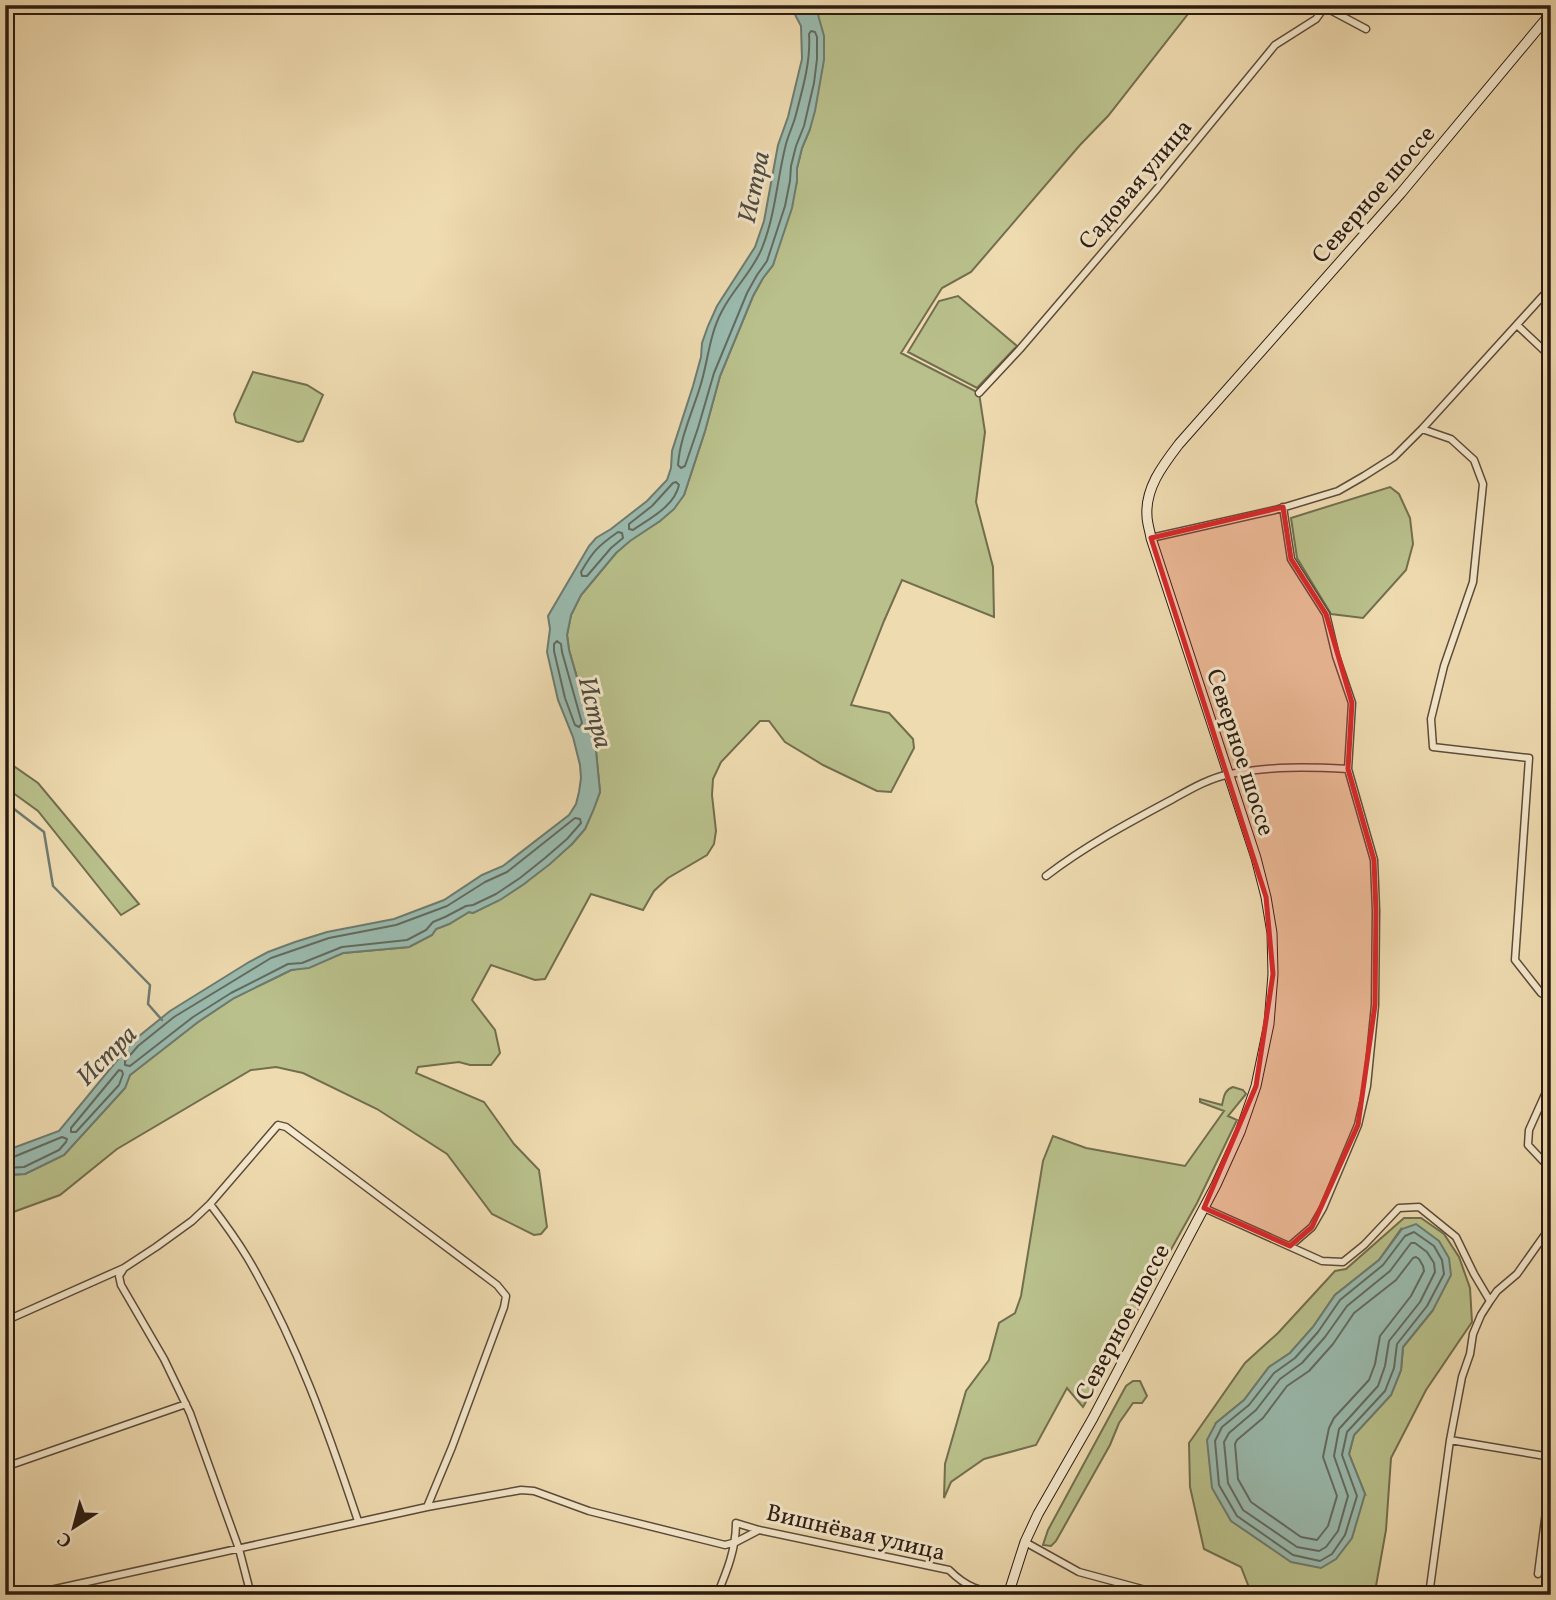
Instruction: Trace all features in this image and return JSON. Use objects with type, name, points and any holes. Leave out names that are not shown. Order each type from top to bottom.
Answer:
[{"type":"main road","name":"Северное шоссе","points":[[1006,1595],[1038,1514],[1093,1418],[1204,1208],[1240,1132],[1256,1086],[1269,1024],[1273,974],[1272,933],[1266,897],[1256,858],[1151,538],[1146,515],[1152,485],[1179,444],[1401,192],[1551,13]]},
{"type":"street","points":[[1320,5],[1366,29]]},
{"type":"street","name":"Садовая улица","points":[[979,393],[1156,190],[1275,45],[1316,19],[1321,12],[1320,5]]},
{"type":"street","points":[[1151,538],[1283,507],[1338,491],[1394,457],[1551,287]]},
{"type":"street","points":[[1517,325],[1551,357]]},
{"type":"street","points":[[1422,429],[1451,439],[1474,460],[1483,484],[1473,582],[1444,666],[1431,719],[1433,747],[1529,758],[1515,960],[1541,993],[1551,998]]},
{"type":"street","points":[[1283,507],[1291,559],[1326,614],[1336,656],[1352,703],[1348,769],[1374,860],[1376,911],[1375,1005],[1367,1086],[1358,1125],[1312,1227],[1290,1246]]},
{"type":"street","points":[[1046,876],[1065,861],[1126,824],[1201,784],[1227,774],[1282,767],[1348,769]]},
{"type":"street","points":[[1551,1081],[1529,1130],[1528,1145],[1551,1167]]},
{"type":"street","points":[[5,1321],[124,1268],[156,1247],[211,1204],[272,1130],[278,1125],[286,1128],[497,1285],[506,1296],[452,1447],[427,1507]]},
{"type":"street","points":[[211,1204],[247,1257],[288,1336],[330,1436],[358,1521]]},
{"type":"street","points":[[1204,1208],[1322,1261],[1343,1262],[1364,1245],[1399,1208],[1419,1207],[1456,1237],[1490,1301]]},
{"type":"street","points":[[1429,1595],[1450,1440],[1473,1334],[1481,1315],[1497,1291],[1517,1274],[1551,1226]]},
{"type":"street","points":[[124,1268],[119,1276],[121,1285],[164,1359],[186,1405],[222,1499],[251,1595]]},
{"type":"street","points":[[5,1467],[186,1405]]},
{"type":"street","points":[[1450,1440],[1551,1457]]},
{"type":"street","points":[[1538,1574],[1551,1473]]},
{"type":"street","points":[[28,1595],[358,1521],[521,1490],[534,1491],[589,1511],[725,1545],[759,1530]]},
{"type":"street","name":"Вишнёвая улица","points":[[736,1542],[736,1523],[949,1570],[972,1588],[1006,1595]]},
{"type":"street","points":[[717,1595],[736,1542]]},
{"type":"street","points":[[1025,1542],[1079,1572],[1164,1595]]},
{"type":"highlighted area","points":[[1283,507],[1291,559],[1326,614],[1352,703],[1348,769],[1374,860],[1375,1005],[1358,1125],[1312,1227],[1290,1246],[1204,1208],[1256,1086],[1273,974],[1266,897],[1151,538]]},
{"type":"green space","points":[[814,5],[1195,5],[1108,116],[971,272],[942,288],[901,353],[979,393],[985,432],[976,502],[993,567],[994,617],[902,580],[851,705],[889,713],[913,739],[914,748],[891,792],[877,791],[823,765],[785,742],[769,721],[760,721],[721,762],[713,779],[716,831],[714,844],[707,855],[668,878],[654,891],[643,910],[591,894],[545,979],[535,980],[491,965],[472,1000],[495,1030],[500,1053],[491,1065],[459,1062],[418,1067],[416,1073],[484,1102],[514,1144],[539,1170],[547,1227],[541,1234],[534,1235],[492,1214],[447,1154],[377,1109],[303,1073],[276,1067],[251,1070],[117,1149],[60,1195],[5,1215],[5,1175],[25,1174],[64,1155],[125,1088],[130,1075],[198,1022],[234,998],[291,970],[309,967],[343,953],[409,947],[432,935],[436,929],[499,900],[524,884],[572,844],[585,829],[600,792],[596,751],[569,650],[567,635],[571,615],[581,595],[616,553],[660,521],[684,495],[720,376],[753,296],[773,265],[797,181],[802,148],[810,129],[817,11]]},
{"type":"green space","points":[[958,296],[1017,346],[977,388],[908,352],[939,301]]},
{"type":"green space","points":[[253,372],[307,385],[323,395],[303,441],[298,442],[236,422],[234,414]]},
{"type":"green space","points":[[1390,487],[1399,494],[1410,518],[1413,544],[1406,570],[1363,618],[1331,614],[1297,558],[1291,518]]},
{"type":"green space","points":[[5,760],[38,783],[139,904],[121,915],[38,811],[5,787]]},
{"type":"green space","points":[[1233,1087],[1246,1094],[1228,1116],[1237,1120],[1197,1203],[1083,1407],[1067,1388],[1036,1445],[984,1459],[951,1482],[944,1498],[945,1464],[966,1391],[989,1360],[999,1323],[1015,1313],[1021,1296],[1043,1161],[1053,1136],[1086,1148],[1185,1166],[1224,1111],[1200,1102],[1200,1099],[1222,1105],[1226,1092]]},
{"type":"green space","points":[[1404,1218],[1421,1218],[1444,1234],[1459,1257],[1470,1288],[1472,1322],[1426,1390],[1391,1458],[1386,1530],[1376,1586],[1364,1595],[1252,1595],[1241,1567],[1204,1549],[1190,1487],[1189,1443],[1245,1363],[1278,1333],[1335,1271],[1346,1269]],"holes":[[[1401,1229],[1433,1310],[1403,1347],[1401,1370],[1391,1395],[1354,1435],[1349,1454],[1365,1494],[1216,1423],[1244,1400],[1269,1367],[1290,1353],[1313,1327],[1335,1295],[1379,1260]]]},
{"type":"green space","points":[[1133,1381],[1140,1381],[1147,1396],[1142,1403],[1133,1403],[1119,1423],[1110,1445],[1056,1541],[1051,1546],[1043,1545],[1048,1530],[1126,1386]]},
{"type":"water","points":[[790,5],[814,5],[824,36],[824,60],[815,111],[797,168],[792,208],[773,265],[753,296],[720,376],[684,495],[674,509],[660,521],[616,553],[581,595],[571,615],[567,635],[569,650],[596,751],[600,792],[585,829],[550,864],[524,884],[500,900],[436,929],[432,935],[409,947],[343,953],[309,968],[291,970],[234,998],[198,1022],[130,1075],[125,1088],[64,1155],[25,1174],[5,1175],[5,1151],[59,1131],[133,1041],[170,1011],[268,952],[327,932],[394,919],[444,900],[482,875],[503,866],[569,815],[579,792],[580,765],[573,737],[558,700],[547,652],[550,629],[548,616],[596,538],[647,501],[667,480],[672,451],[693,386],[708,326],[717,306],[755,247],[764,221],[778,145],[788,117],[802,59],[801,26]]},
{"type":"water","points":[[1416,1224],[1439,1241],[1449,1258],[1451,1275],[1433,1310],[1403,1347],[1401,1370],[1391,1395],[1354,1435],[1349,1454],[1365,1494],[1352,1538],[1336,1559],[1321,1568],[1291,1562],[1231,1521],[1212,1488],[1207,1440],[1216,1423],[1244,1400],[1269,1367],[1290,1353],[1313,1327],[1335,1295],[1379,1260],[1402,1229]]},
{"type":"waterway","points":[[5,802],[44,832],[53,886],[150,985],[148,1004],[162,1020]]},
{"type":"water label","name":"Истра","points":[[753,187]]},
{"type":"water label","name":"Истра","points":[[596,712]]},
{"type":"water label","name":"Истра","points":[[106,1055]]}]
